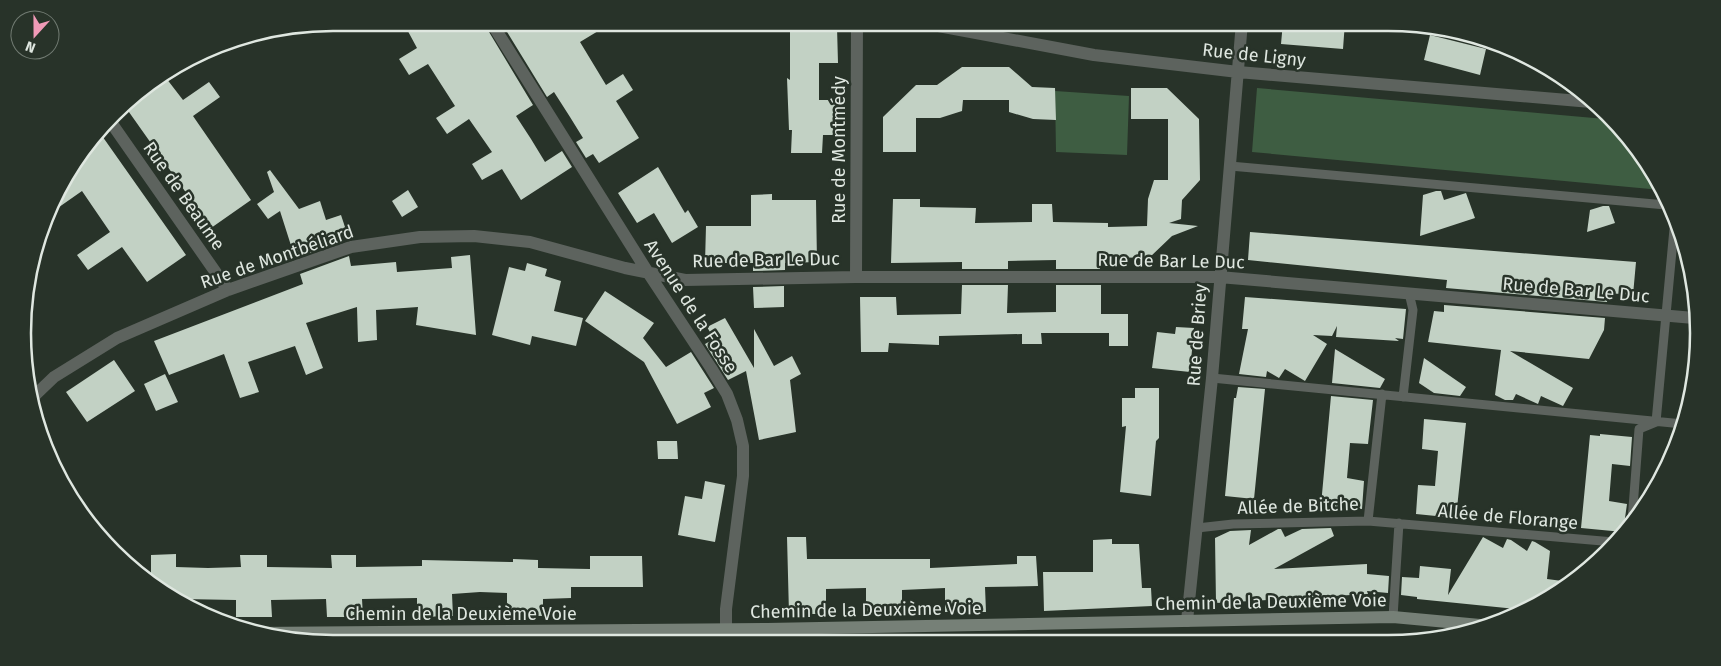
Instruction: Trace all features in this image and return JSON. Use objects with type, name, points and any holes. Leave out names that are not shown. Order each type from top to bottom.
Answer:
[{"type":"street","name":"Avenue de la Fosse","points":[[497,31],[647,272],[711,368],[727,394],[737,420],[743,446],[743,476],[726,609],[727,635]]},
{"type":"street","name":"Rue de Montmédy","points":[[856,277],[857,31]]},
{"type":"street","name":"Rue de Ligny","points":[[965,31],[1094,55],[1238,72],[1581,101]]},
{"type":"street","name":"Rue de Briey","points":[[1187,621],[1212,378],[1219,276],[1241,31]]},
{"type":"street","name":"Rue de Beaume","points":[[114,126],[228,290]]},
{"type":"street","name":"Rue de Montbéliard","points":[[37,393],[54,376],[117,338],[228,290],[351,246],[420,238],[474,236],[530,242],[625,268],[647,272]]},
{"type":"street","name":"Rue de Bar Le Duc","points":[[647,272],[685,280],[856,277],[1219,276],[1689,318]]},
{"type":"street","name":"Chemin de la Deuxième Voie","points":[[758,635],[1187,621],[1393,617],[1467,624]]},
{"type":"street","name":"Chemin de la Deuxième Voie","points":[[307,633],[569,635]]},
{"type":"lane","points":[[1230,166],[1661,205]]},
{"type":"lane","points":[[1656,422],[1668,316],[1674,235]]},
{"type":"lane","points":[[1403,397],[1413,310],[1409,293]]},
{"type":"lane","points":[[1212,378],[1676,423]]},
{"type":"lane","points":[[1368,521],[1382,394]]},
{"type":"lane","points":[[1633,509],[1639,429],[1656,422]]},
{"type":"lane","name":"Allée de Bitche","points":[[1197,528],[1233,524],[1368,521],[1400,523]]},
{"type":"lane","points":[[1393,617],[1400,523]]},
{"type":"lane","name":"Allée de Florange","points":[[1400,523],[1606,541]]},
{"type":"green space","points":[[1257,88],[1600,119],[1627,149],[1653,189],[1252,152]]},
{"type":"green space","points":[[1055,91],[1129,96],[1127,155],[1056,152]]},
{"type":"building","points":[[408,31],[488,31],[533,105],[516,116],[545,162],[562,151],[572,167],[521,200],[502,169],[482,180],[472,164],[492,152],[469,119],[447,134],[436,118],[455,106],[428,64],[409,75],[399,59],[417,48]]},
{"type":"building","points":[[507,31],[598,31],[580,42],[606,85],[623,74],[633,90],[616,101],[639,138],[599,163],[593,154],[586,158],[576,142],[583,138],[570,117],[554,92],[547,97]]},
{"type":"building","points":[[790,31],[837,31],[838,63],[819,63],[819,100],[838,100],[839,135],[823,135],[822,153],[791,153],[792,130],[789,130],[787,78],[790,80]]},
{"type":"building","points":[[1282,31],[1344,31],[1343,49],[1281,44]]},
{"type":"building","points":[[1430,35],[1486,49],[1480,75],[1424,60]]},
{"type":"building","points":[[962,67],[1009,67],[1032,87],[1055,88],[1056,120],[1033,119],[1009,112],[1009,100],[963,100],[962,111],[940,118],[916,118],[916,152],[883,152],[883,117],[916,85],[937,85]]},
{"type":"building","points":[[168,80],[183,100],[209,82],[220,97],[193,116],[251,200],[211,228],[129,111]]},
{"type":"building","points":[[1131,88],[1167,88],[1199,119],[1200,180],[1182,200],[1181,219],[1169,223],[1198,226],[1172,236],[1149,258],[1103,257],[1103,260],[1100,260],[1100,269],[1056,269],[1056,260],[1008,261],[1008,269],[962,269],[962,262],[891,263],[893,199],[920,199],[920,207],[976,208],[975,223],[1032,222],[1032,204],[1052,204],[1053,222],[1108,223],[1108,227],[1147,226],[1148,199],[1154,180],[1168,180],[1168,119],[1131,119]]},
{"type":"building","points":[[103,138],[186,255],[147,282],[122,247],[88,270],[77,255],[110,232],[82,191],[59,207],[82,165]]},
{"type":"building","points":[[658,167],[685,213],[688,210],[698,227],[672,243],[654,213],[637,223],[618,193]]},
{"type":"building","points":[[270,170],[299,209],[320,201],[326,220],[341,215],[347,233],[343,234],[344,241],[295,258],[280,211],[268,219],[257,204],[274,192],[267,172]]},
{"type":"building","points":[[408,190],[418,207],[402,217],[392,201]]},
{"type":"building","points":[[1441,191],[1444,200],[1466,193],[1475,218],[1420,236],[1423,195]]},
{"type":"building","points":[[772,194],[772,200],[816,200],[817,262],[785,263],[785,270],[753,271],[753,263],[705,263],[706,226],[751,226],[751,195]]},
{"type":"building","points":[[1609,206],[1615,223],[1587,232],[1590,210]]},
{"type":"building","points":[[1250,232],[1636,262],[1633,295],[1608,293],[1607,302],[1446,288],[1447,280],[1248,260]]},
{"type":"building","points":[[470,255],[476,335],[416,325],[418,307],[376,310],[377,340],[358,342],[357,307],[306,323],[323,368],[306,375],[295,346],[248,362],[259,392],[240,398],[224,354],[169,375],[154,341],[303,284],[300,274],[349,256],[351,266],[396,262],[397,272],[452,268],[451,257]]},
{"type":"building","points":[[527,263],[547,269],[545,276],[561,281],[554,311],[583,318],[576,346],[532,336],[530,345],[492,335],[509,267],[525,271]]},
{"type":"building","points":[[962,285],[1008,285],[1007,313],[1056,312],[1056,285],[1101,285],[1101,314],[1128,314],[1128,346],[1109,346],[1109,333],[1041,333],[1042,344],[1022,344],[1022,334],[939,336],[939,345],[889,343],[888,352],[861,352],[860,297],[896,297],[897,315],[961,314]]},
{"type":"building","points":[[784,286],[784,307],[754,308],[753,287]]},
{"type":"building","points":[[605,291],[654,323],[643,338],[666,367],[691,352],[714,388],[704,393],[711,407],[677,424],[644,362],[585,321]]},
{"type":"building","points":[[1245,297],[1406,309],[1403,339],[1395,338],[1399,341],[1336,337],[1337,326],[1332,336],[1313,335],[1327,344],[1305,381],[1285,369],[1279,378],[1267,371],[1266,377],[1239,374],[1248,329],[1242,329]]},
{"type":"building","points":[[1444,305],[1605,318],[1604,330],[1589,359],[1510,351],[1573,388],[1563,406],[1541,396],[1538,404],[1516,394],[1513,400],[1505,400],[1495,395],[1501,350],[1428,342],[1434,311],[1444,312]]},
{"type":"building","points":[[725,318],[754,368],[754,329],[774,366],[792,356],[801,374],[790,380],[796,432],[759,440],[746,371],[728,380],[705,344],[714,339],[707,327]]},
{"type":"building","points":[[1176,327],[1194,328],[1190,372],[1152,368],[1157,332],[1175,334]]},
{"type":"building","points":[[1335,349],[1385,379],[1380,388],[1332,383]]},
{"type":"building","points":[[1424,358],[1466,387],[1460,396],[1434,393],[1419,383]]},
{"type":"building","points":[[114,360],[135,391],[87,422],[66,392]]},
{"type":"building","points":[[165,374],[178,402],[156,411],[144,384]]},
{"type":"building","points":[[1238,387],[1265,389],[1254,499],[1225,496],[1234,398],[1236,398]]},
{"type":"building","points":[[1135,388],[1159,388],[1159,438],[1156,441],[1151,496],[1120,492],[1126,426],[1122,427],[1122,398],[1135,398]]},
{"type":"building","points":[[1331,396],[1373,400],[1368,444],[1350,443],[1347,478],[1364,481],[1362,509],[1321,505]]},
{"type":"building","points":[[1424,419],[1466,423],[1456,518],[1416,514],[1418,485],[1435,486],[1438,451],[1422,449]]},
{"type":"building","points":[[1600,434],[1632,437],[1630,466],[1612,464],[1609,501],[1627,504],[1625,520],[1616,531],[1581,528],[1590,435],[1600,436]]},
{"type":"building","points":[[657,441],[677,441],[678,459],[658,459]]},
{"type":"building","points":[[705,481],[725,485],[715,542],[678,535],[685,496],[702,499]]},
{"type":"building","points":[[1331,528],[1334,536],[1274,569],[1367,564],[1367,574],[1389,576],[1388,593],[1367,591],[1368,594],[1216,603],[1215,538],[1230,531],[1251,530],[1249,545],[1278,529],[1281,529],[1285,537],[1302,529]]},
{"type":"building","points":[[787,537],[806,537],[807,559],[930,559],[930,568],[1017,564],[1017,556],[1036,556],[1038,586],[985,587],[986,612],[945,612],[945,588],[902,590],[902,613],[866,613],[866,588],[826,589],[826,614],[789,614]]},
{"type":"building","points":[[1483,537],[1503,548],[1507,539],[1511,540],[1527,551],[1532,541],[1535,542],[1550,551],[1547,579],[1560,581],[1511,608],[1417,599],[1417,597],[1401,595],[1402,577],[1419,578],[1420,566],[1451,569],[1448,595]]},
{"type":"building","points":[[1112,539],[1112,544],[1139,544],[1142,588],[1151,588],[1152,606],[1044,611],[1043,572],[1093,572],[1093,540]]},
{"type":"building","points":[[176,554],[176,567],[241,567],[240,555],[267,555],[267,567],[332,568],[331,555],[356,555],[356,567],[422,566],[422,560],[513,562],[513,559],[538,560],[538,568],[590,569],[590,556],[642,556],[643,587],[571,587],[571,598],[543,599],[543,616],[507,615],[507,593],[480,592],[452,594],[453,616],[417,617],[417,598],[362,599],[363,617],[327,617],[326,599],[271,600],[272,617],[236,617],[236,600],[191,599],[165,584],[151,574],[151,555]]}]
